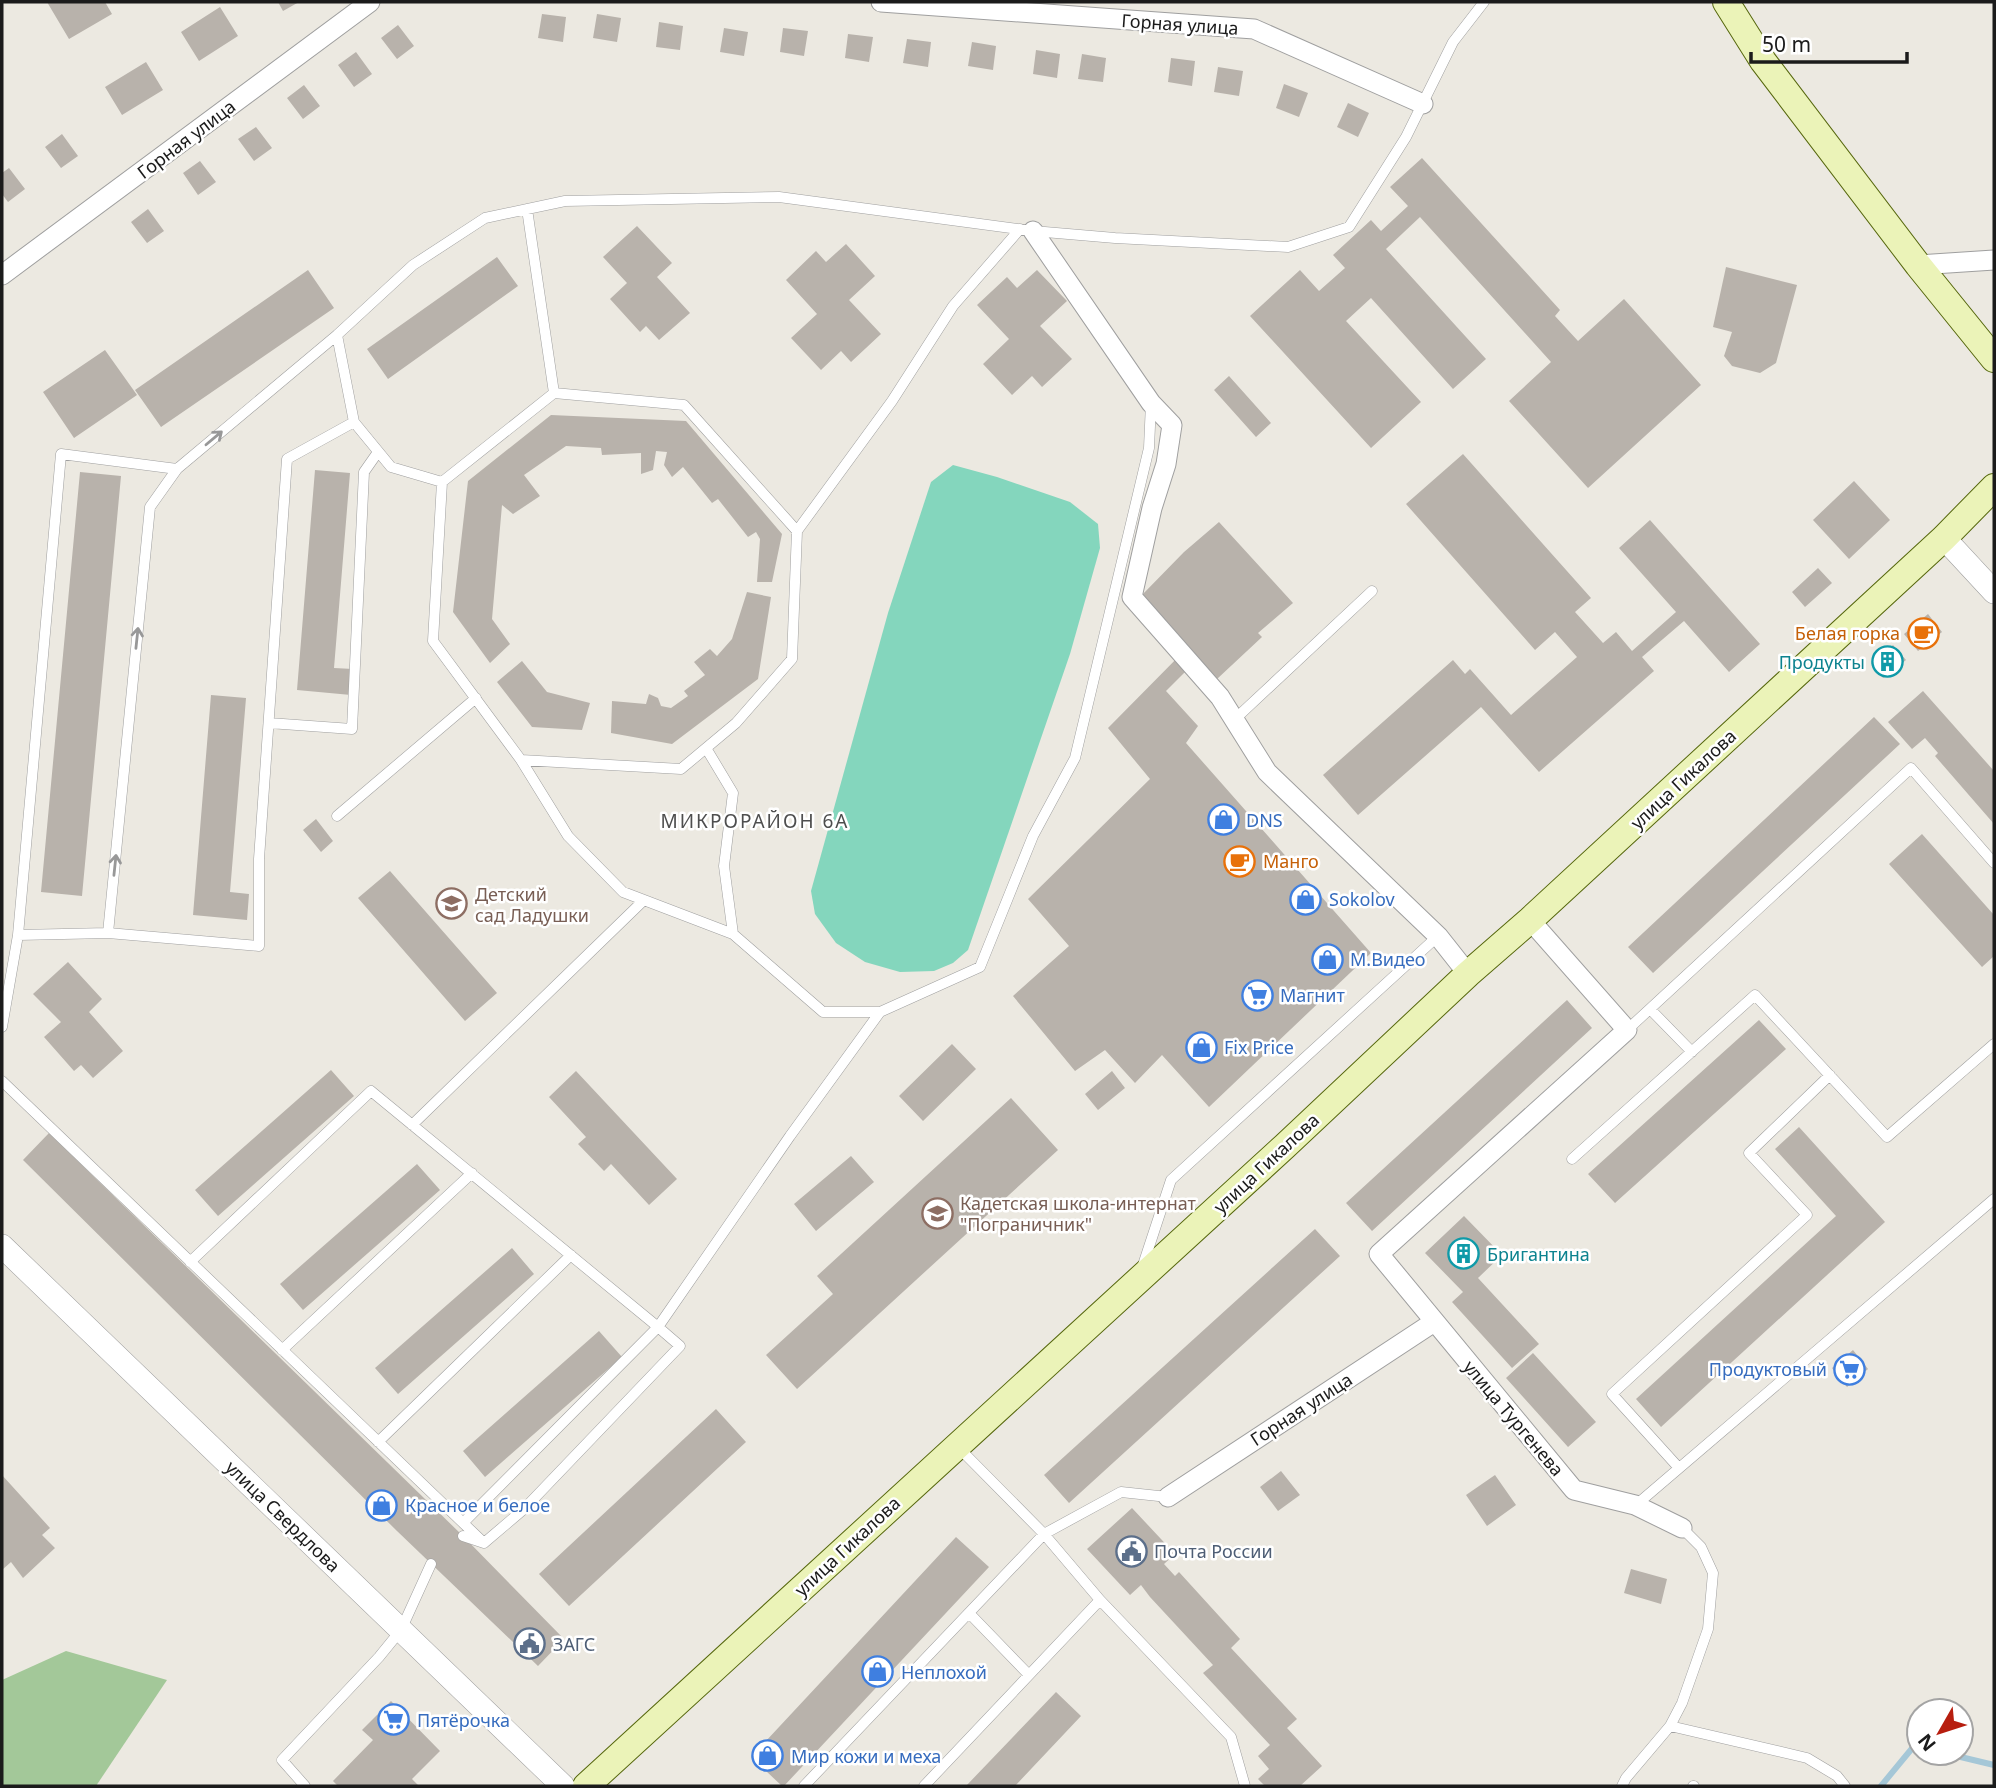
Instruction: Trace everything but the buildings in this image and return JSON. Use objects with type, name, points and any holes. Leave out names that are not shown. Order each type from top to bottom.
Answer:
[{"type":"main road","points":[[1726,2],[1763,61],[1918,265],[1994,359]]},
{"type":"main road","name":"улица Гикалова","points":[[586,1786],[1286,1146],[1468,974],[1531,920],[1944,538],[1994,487]]},
{"type":"street","name":"Горная улица","points":[[2,275],[370,2]]},
{"type":"street","name":"Горная улица","points":[[881,2],[1254,29],[1423,104]]},
{"type":"street","points":[[1027,230],[1151,403],[1172,425],[1166,464],[1152,508],[1132,597],[1220,696],[1267,772],[1438,936],[1468,974]]},
{"type":"street","points":[[1918,265],[1994,260]]},
{"type":"street","points":[[1944,538],[1994,592]]},
{"type":"street","points":[[1531,920],[1627,1030]]},
{"type":"street","name":"улица Тургенева","points":[[1627,1030],[1379,1254],[1574,1490],[1635,1506],[1682,1528]]},
{"type":"street","name":"улица Свердлова","points":[[2,1246],[564,1786]]},
{"type":"street","name":"Горная улица","points":[[1168,1497],[1434,1322]]},
{"type":"lane","points":[[108,933],[150,507],[177,469],[337,335],[413,265],[485,218],[565,201],[779,197],[1027,230],[1115,238],[1288,247],[1349,227],[1406,137],[1453,42],[1485,2]]},
{"type":"lane","points":[[527,209],[554,393]]},
{"type":"lane","points":[[522,760],[681,769],[736,723],[792,659],[797,531],[892,401],[953,306],[1027,230]]},
{"type":"lane","points":[[337,335],[354,422],[391,467],[442,482]]},
{"type":"lane","points":[[797,531],[684,405],[554,393],[442,482],[433,641],[522,760],[568,836],[622,892],[733,934],[823,1012],[880,1012],[980,967],[1033,836],[1075,758],[1149,448],[1151,403]]},
{"type":"lane","points":[[18,935],[108,933],[259,946],[259,859],[287,458],[354,422]]},
{"type":"lane","points":[[269,723],[352,729],[364,472],[378,452]]},
{"type":"lane","points":[[2,1027],[18,935],[61,454],[177,469]]},
{"type":"lane","points":[[1234,720],[1372,591]]},
{"type":"lane","points":[[337,816],[476,698]]},
{"type":"lane","points":[[706,748],[733,793],[724,866],[733,934]]},
{"type":"lane","points":[[1627,1030],[1911,768],[1994,863]]},
{"type":"lane","points":[[412,1125],[644,900]]},
{"type":"lane","points":[[1138,1280],[1171,1180],[1438,936]]},
{"type":"lane","points":[[1572,1159],[1755,995],[1887,1137],[1994,1044]]},
{"type":"lane","points":[[1650,1009],[1692,1052]]},
{"type":"lane","points":[[463,1523],[658,1327],[790,1136],[880,1012]]},
{"type":"lane","points":[[1679,1468],[1612,1394],[1807,1215],[1749,1153],[1830,1075]]},
{"type":"lane","points":[[2,1081],[484,1543]]},
{"type":"lane","points":[[190,1262],[371,1091],[680,1346],[524,1509],[484,1543]]},
{"type":"lane","points":[[282,1350],[471,1173]]},
{"type":"lane","points":[[1635,1506],[1994,1199]]},
{"type":"lane","points":[[379,1442],[570,1255]]},
{"type":"lane","points":[[956,1446],[1044,1534],[1100,1600],[1231,1737],[1245,1786]]},
{"type":"lane","points":[[804,1786],[1044,1534],[1121,1492],[1168,1497]]},
{"type":"lane","points":[[1622,1786],[1670,1726],[1682,1703],[1708,1629],[1713,1573],[1701,1547],[1682,1528]]},
{"type":"lane","points":[[463,1536],[484,1543]]},
{"type":"lane","points":[[304,1786],[282,1760],[401,1630],[431,1564]]},
{"type":"lane","points":[[925,1786],[1100,1600]]},
{"type":"lane","points":[[969,1613],[1029,1675]]},
{"type":"lane","points":[[1670,1726],[1807,1758],[1837,1776],[1845,1786]]},
{"type":"green space","points":[[953,465],[1070,502],[1098,524],[1100,548],[1070,654],[968,950],[953,963],[934,971],[900,972],[865,962],[836,943],[815,914],[811,891],[888,613],[931,482]]},
{"type":"green space","points":[[66,1651],[167,1680],[96,1786],[2,1786],[2,1680]]},
{"type":"waterway","points":[[1881,1786],[1905,1757]]},
{"type":"waterway","points":[[1975,1760],[1994,1765]]},
{"type":"place","name":"Белая горка","points":[[1923,633]]},
{"type":"place","name":"Продукты","points":[[1888,662]]},
{"type":"place","name":"DNS","points":[[1223,820]]},
{"type":"place","name":"Манго","points":[[1240,861]]},
{"type":"place","name":"Sokolov","points":[[1306,899]]},
{"type":"place","name":"Детский сад Ладушки","points":[[452,904]]},
{"type":"place","name":"М.Видео","points":[[1327,959]]},
{"type":"place","name":"Магнит","points":[[1257,995]]},
{"type":"place","name":"Fix Price","points":[[1201,1047]]},
{"type":"place","name":"Кадетская школа-интернат \"Пограничник\"","points":[[937,1213]]},
{"type":"place","name":"Бригантина","points":[[1464,1254]]},
{"type":"place","name":"Продуктовый","points":[[1850,1369]]},
{"type":"place","name":"Красное и белое","points":[[382,1505]]},
{"type":"place","name":"Почта России","points":[[1131,1551]]},
{"type":"place","name":"ЗАГС","points":[[530,1644]]},
{"type":"place","name":"Неплохой","points":[[878,1672]]},
{"type":"place","name":"Пятёрочка","points":[[394,1720]]},
{"type":"place","name":"Мир кожи и меха","points":[[768,1756]]},
{"type":"district","name":"МИКРОРАЙОН 6А","points":[[755,821]]}]
